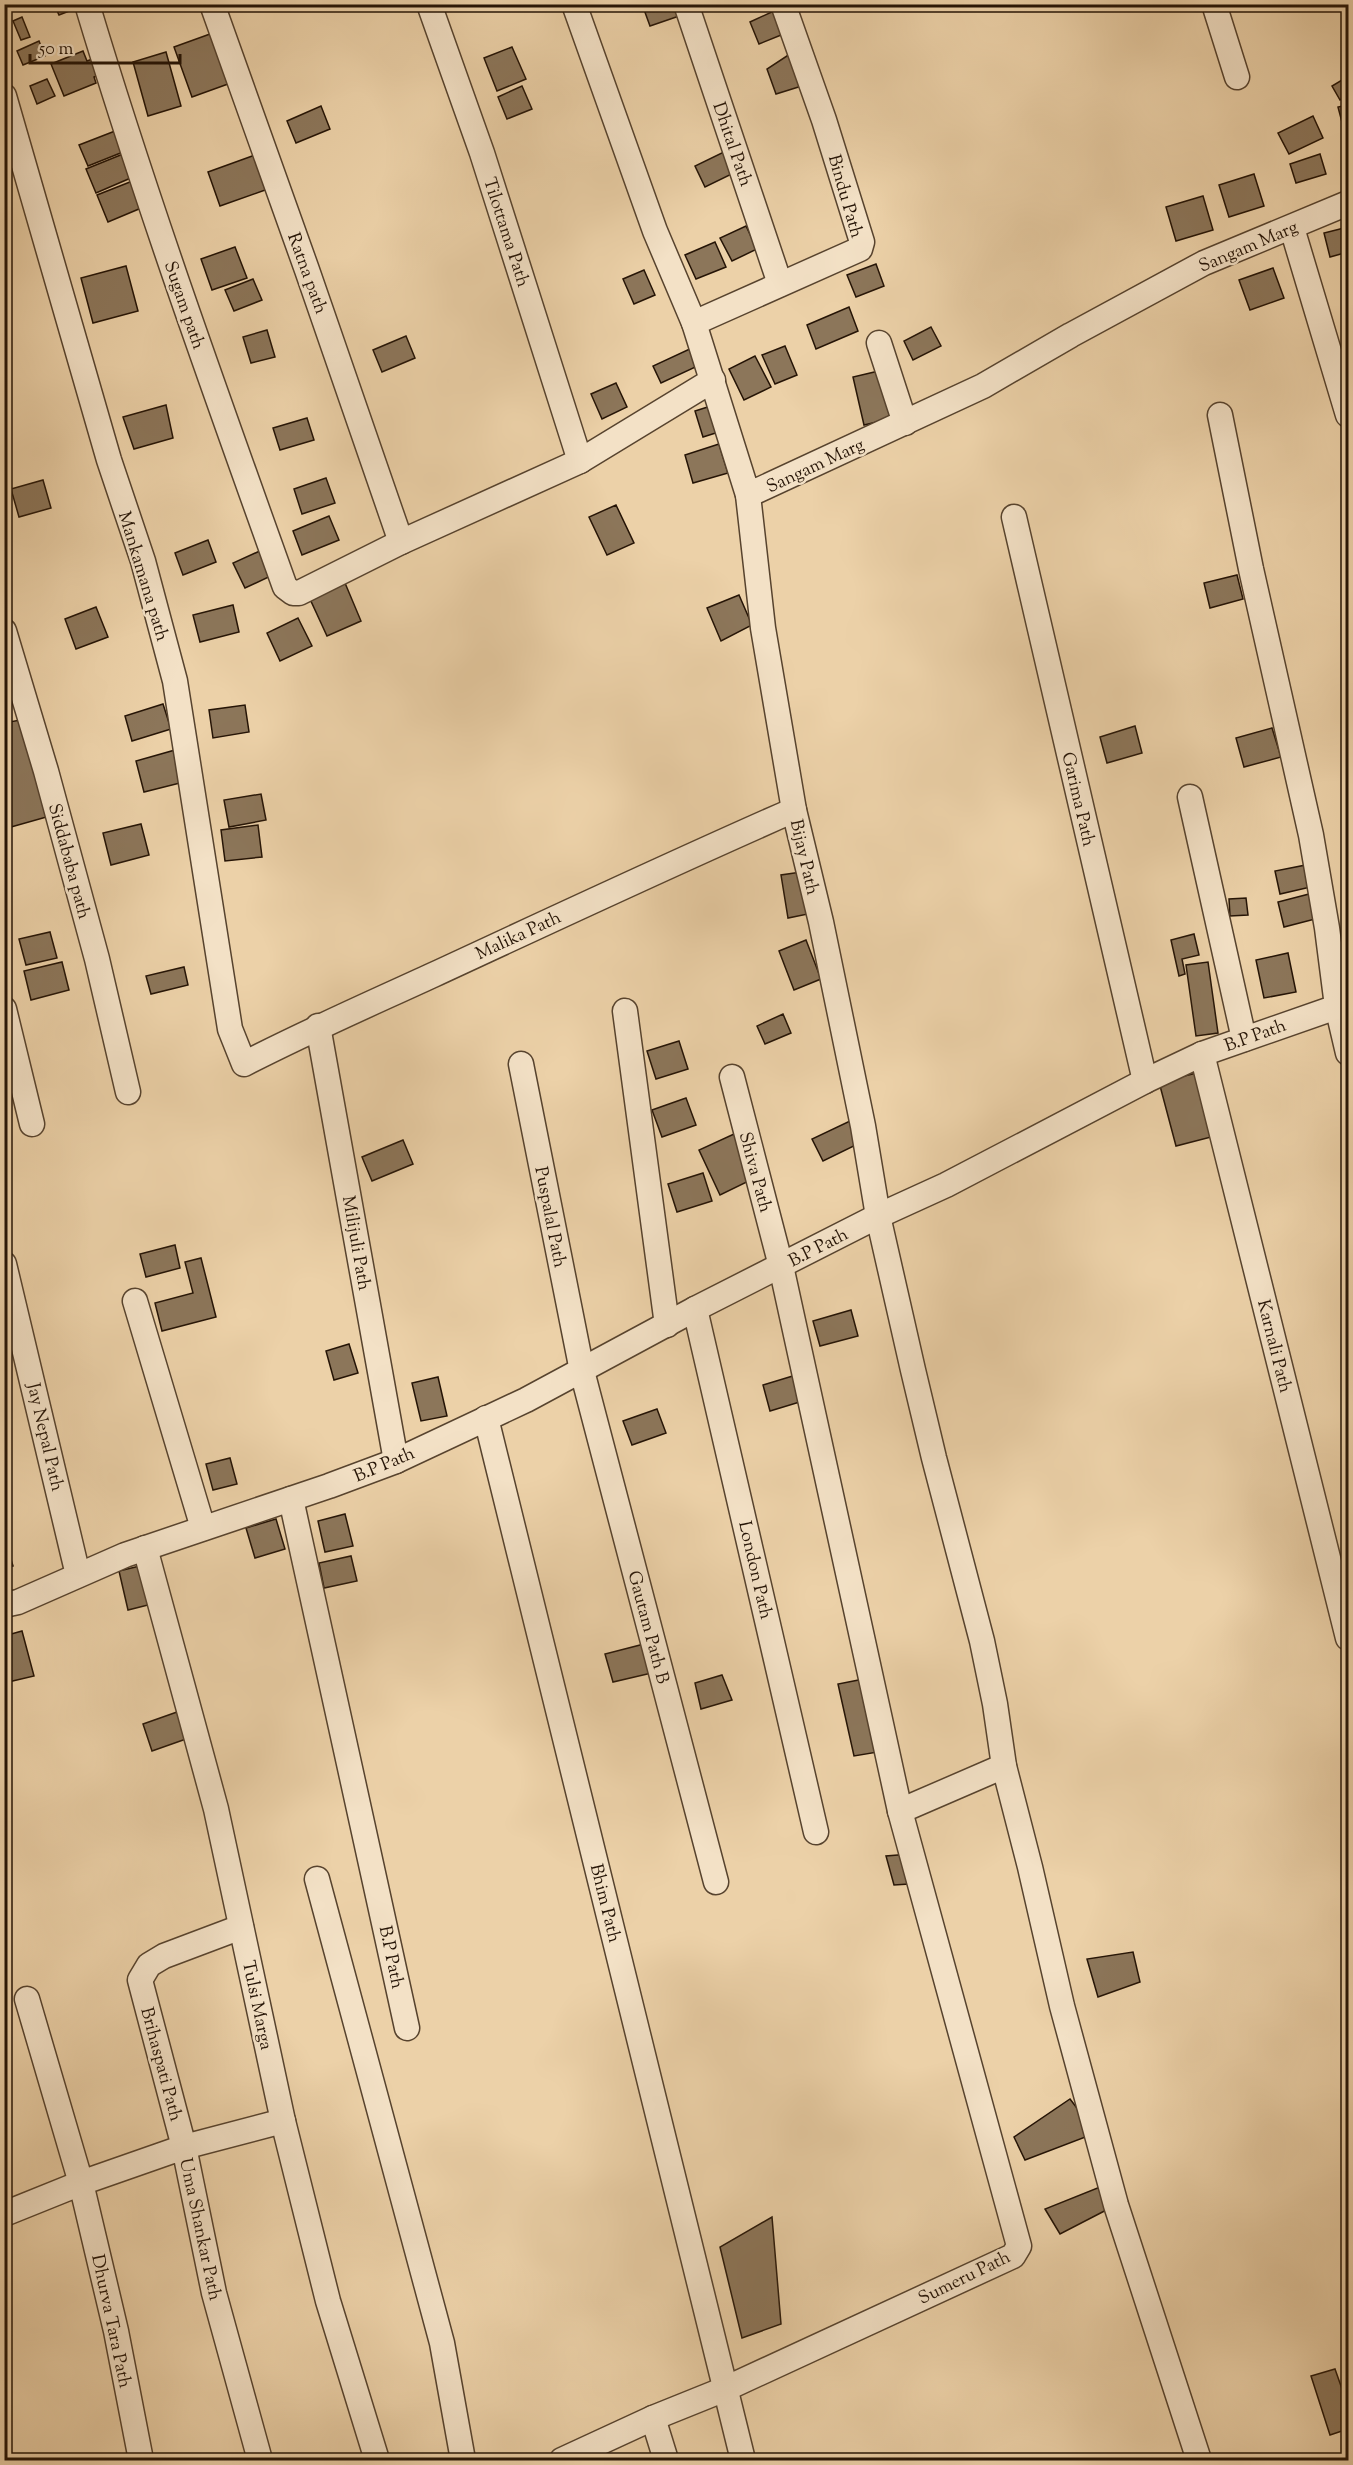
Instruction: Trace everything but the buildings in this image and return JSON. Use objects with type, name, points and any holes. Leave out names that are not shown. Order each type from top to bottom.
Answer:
[{"type":"street","name":"Sugam path","points":[[87,4],[120,115],[285,587],[292,592],[299,593],[400,542]]},
{"type":"street","name":"Ratna path","points":[[212,4],[400,542]]},
{"type":"street","name":"Tilottama Path","points":[[429,4],[482,153],[580,462]]},
{"type":"street","name":"Sangam Marg","points":[[574,4],[655,231],[694,323],[748,495],[983,386],[1071,334],[1204,263],[1348,203]]},
{"type":"street","name":"Dhital Path","points":[[686,4],[780,284]]},
{"type":"street","name":"Bindu Path","points":[[694,323],[858,252],[862,243],[824,120],[783,4]]},
{"type":"street","points":[[1214,4],[1237,78]]},
{"type":"street","name":"Mankamana path","points":[[4,96],[109,460],[143,561],[175,681],[230,1029],[244,1064]]},
{"type":"street","points":[[1292,228],[1348,415]]},
{"type":"street","points":[[879,343],[905,423]]},
{"type":"street","points":[[400,542],[580,462],[713,380]]},
{"type":"street","points":[[1220,415],[1251,569],[1311,835],[1343,1004],[1348,1053]]},
{"type":"street","name":"Bijay Path","points":[[748,495],[763,628],[794,810],[826,945],[863,1126],[878,1216],[934,1458],[982,1641],[995,1704],[1004,1766],[1062,2006],[1116,2205],[1199,2460]]},
{"type":"street","name":"Garima Path","points":[[1014,517],[1145,1081]]},
{"type":"street","name":"Siddababa path","points":[[4,631],[15,710],[46,771],[94,948],[128,1092]]},
{"type":"street","points":[[1190,797],[1244,1040]]},
{"type":"street","name":"Malika Path","points":[[244,1064],[318,1026],[794,810]]},
{"type":"street","name":"B.P Path","points":[[4,1605],[18,1602],[145,1548],[396,1461],[582,1371],[695,1309],[878,1216],[946,1185],[1145,1081],[1202,1054],[1343,1004]]},
{"type":"street","points":[[4,1009],[32,1124]]},
{"type":"street","points":[[625,1011],[667,1324]]},
{"type":"street","name":"Milijuli Path","points":[[318,1026],[396,1461]]},
{"type":"street","name":"Karnali Path","points":[[1202,1054],[1348,1638]]},
{"type":"street","name":"Puspalal Path","points":[[521,1064],[582,1371]]},
{"type":"street","name":"Shiva Path","points":[[732,1077],[780,1266],[900,1811]]},
{"type":"street","name":"Jay Nepal Path","points":[[4,1264],[78,1575]]},
{"type":"street","points":[[135,1301],[203,1528]]},
{"type":"street","name":"London Path","points":[[695,1309],[816,1832]]},
{"type":"street","name":"Gautam Path B","points":[[582,1371],[716,1882]]},
{"type":"street","name":"Bhim Path","points":[[486,1418],[743,2460]]},
{"type":"street","name":"B.P Path","points":[[291,1499],[407,2028]]},
{"type":"street","name":"Tulsi Marga","points":[[145,1548],[216,1809],[283,2121],[328,2301],[377,2460]]},
{"type":"street","points":[[900,1811],[1004,1766]]},
{"type":"street","name":"Sumeru Path","points":[[561,2460],[653,2418],[725,2389],[1013,2256],[1019,2246],[900,1811]]},
{"type":"street","points":[[317,1879],[442,2343],[463,2460]]},
{"type":"street","name":"Brihaspati Path","points":[[184,2147],[140,1980],[149,1965],[164,1956],[241,1927]]},
{"type":"street","name":"Dhurva Tara Path","points":[[27,1999],[81,2183],[116,2331],[141,2460]]},
{"type":"street","points":[[184,2147],[283,2121]]},
{"type":"street","name":"Uma Shankar Path","points":[[4,2214],[81,2183],[184,2147],[214,2293],[260,2460]]},
{"type":"street","points":[[653,2418],[666,2460]]}]
